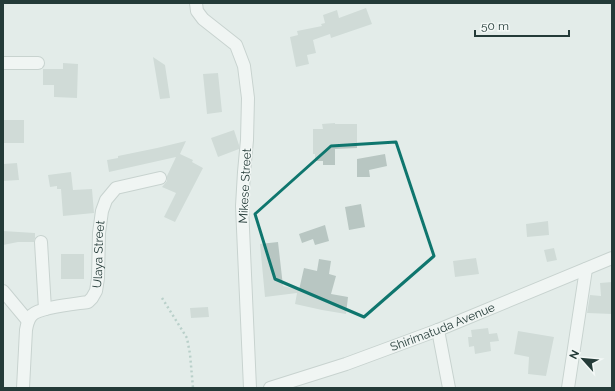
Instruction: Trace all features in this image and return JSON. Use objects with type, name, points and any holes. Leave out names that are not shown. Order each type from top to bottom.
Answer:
[{"type":"street","name":"Mikese Street","points":[[196,3],[197,11],[203,20],[236,45],[244,66],[248,98],[248,140],[242,206],[250,388]]},
{"type":"street","points":[[3,63],[38,63]]},
{"type":"street","name":"Ulaya Street","points":[[28,321],[33,314],[45,309],[88,302],[92,298],[96,291],[98,278],[99,233],[102,211],[106,200],[116,188],[160,178]]},
{"type":"street","points":[[41,242],[45,309]]},
{"type":"street","name":"Shirimatuda Avenue","points":[[270,388],[346,364],[438,330],[612,258]]},
{"type":"street","points":[[568,388],[586,269]]},
{"type":"street","points":[[3,291],[28,321],[26,330],[23,388]]},
{"type":"street","points":[[438,330],[448,388]]},
{"type":"path","points":[[162,298],[187,338],[193,388]]},
{"type":"highlighted area","points":[[396,142],[434,256],[364,317],[275,279],[255,214],[331,146]]},
{"type":"building","points":[[366,8],[372,24],[331,38],[330,34],[313,40],[316,53],[307,55],[309,64],[296,67],[290,37],[298,35],[297,31],[322,26],[321,24],[325,23],[323,15],[337,10],[339,18]]},
{"type":"building","points":[[153,57],[165,65],[170,98],[160,99]]},
{"type":"building","points":[[63,63],[78,64],[77,98],[54,97],[54,85],[43,85],[43,69],[63,69]]},
{"type":"building","points":[[218,73],[222,112],[207,114],[203,74]]},
{"type":"building","points":[[3,120],[24,120],[24,143],[3,143]]},
{"type":"building","points":[[322,124],[357,124],[357,148],[335,149],[335,165],[323,165],[323,161],[315,161],[315,154],[313,154],[313,129],[323,129]]},
{"type":"building","points":[[234,130],[239,149],[218,157],[211,138]]},
{"type":"building","points":[[186,141],[180,154],[193,160],[192,162],[203,168],[175,222],[164,217],[176,193],[162,187],[167,181],[167,176],[176,157],[109,172],[107,160],[118,158],[118,156]]},
{"type":"building","points":[[385,154],[387,166],[369,170],[370,177],[357,177],[357,159]]},
{"type":"building","points":[[17,163],[19,180],[3,181],[3,164]]},
{"type":"building","points":[[71,172],[73,190],[92,189],[94,213],[63,216],[61,189],[57,189],[57,186],[50,187],[48,175]]},
{"type":"building","points":[[361,204],[365,227],[349,230],[345,207]]},
{"type":"building","points":[[548,221],[549,235],[527,237],[526,224]]},
{"type":"building","points":[[325,225],[329,241],[315,245],[313,239],[302,243],[299,234]]},
{"type":"building","points":[[3,231],[35,233],[34,242],[18,242],[3,245]]},
{"type":"building","points":[[278,242],[283,286],[299,290],[304,268],[317,271],[319,259],[331,261],[329,274],[336,276],[331,294],[348,297],[346,314],[295,304],[297,293],[265,297],[260,244]]},
{"type":"building","points":[[554,248],[557,260],[547,262],[544,250]]},
{"type":"building","points":[[61,254],[84,254],[84,279],[61,279]]},
{"type":"building","points":[[476,258],[479,274],[455,277],[453,261]]},
{"type":"building","points":[[612,282],[612,314],[587,313],[590,295],[601,296],[600,283]]},
{"type":"building","points":[[208,307],[209,317],[191,318],[190,308]]},
{"type":"building","points":[[488,328],[489,334],[497,333],[499,341],[490,342],[491,351],[475,354],[474,346],[469,347],[468,337],[472,337],[471,330]]},
{"type":"building","points":[[518,331],[554,337],[546,376],[528,374],[529,357],[514,354]]}]
